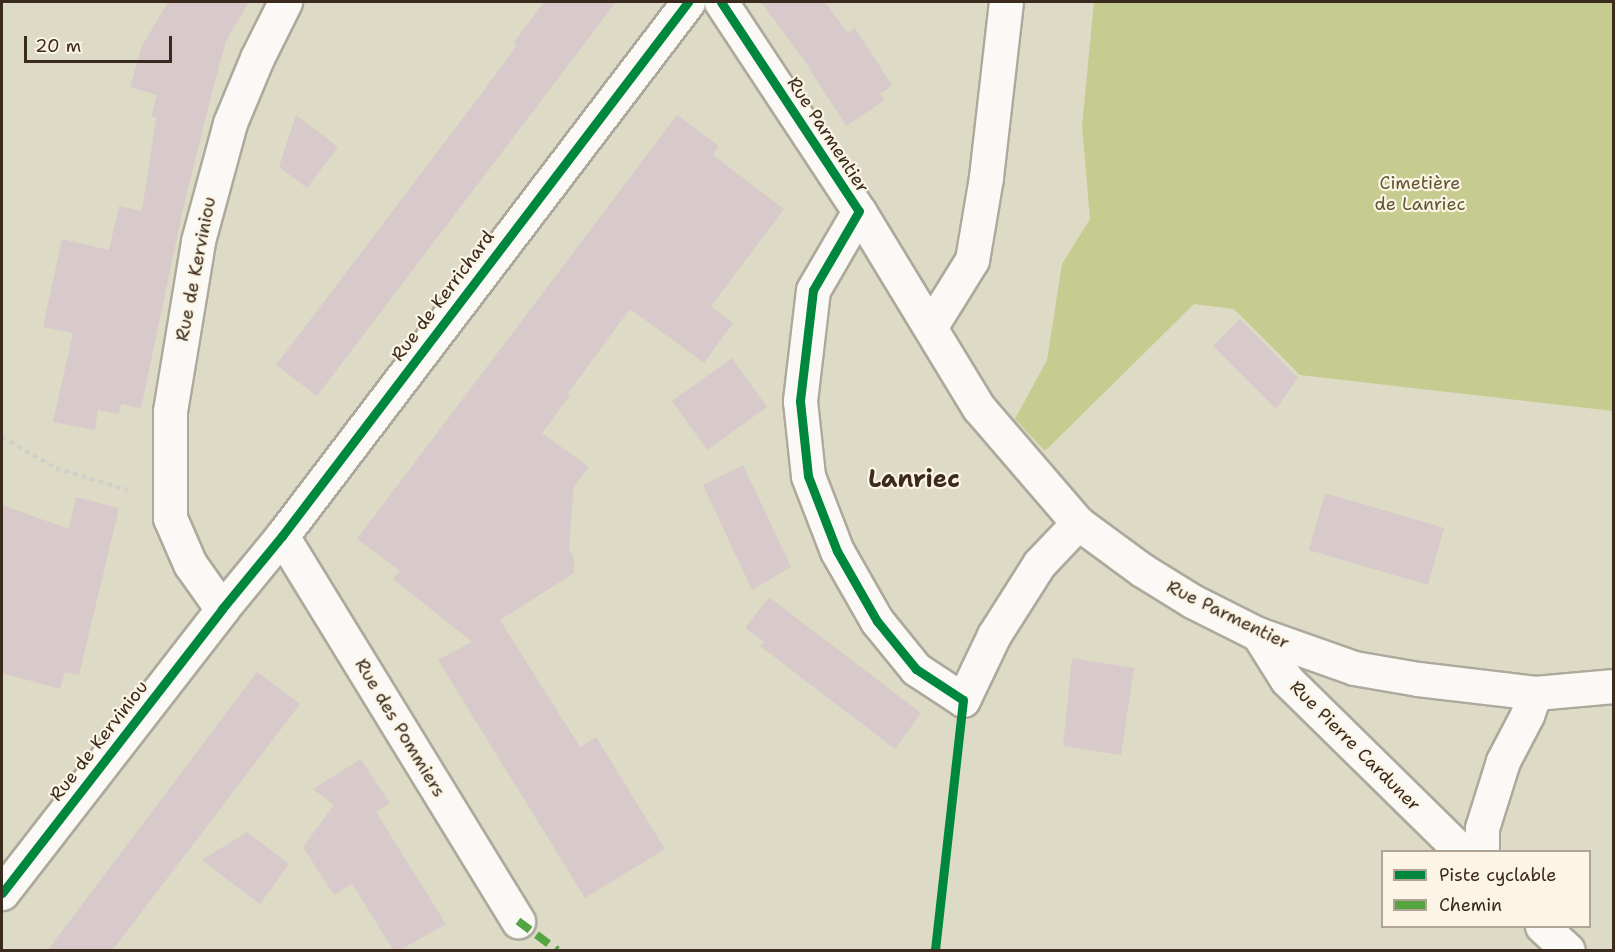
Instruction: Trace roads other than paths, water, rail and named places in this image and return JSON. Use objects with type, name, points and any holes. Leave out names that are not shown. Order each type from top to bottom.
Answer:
[{"type":"street","name":"Rue de Kerviniou","points":[[2,893],[222,609],[190,564],[170,518],[170,411],[198,241],[230,123],[256,58],[285,2]]},
{"type":"street","name":"Rue de Kerrichard","points":[[222,609],[282,536],[688,2]]},
{"type":"street","name":"Rue Parmentier","points":[[721,2],[859,211],[979,408],[1078,523],[1142,570],[1182,595],[1258,634],[1354,668],[1418,679],[1535,693],[1614,686]]},
{"type":"street","points":[[931,326],[972,260],[986,177],[1006,2]]},
{"type":"street","name":"Rue Parmentier","points":[[859,211],[813,290],[800,400],[808,476],[837,551],[877,621],[915,669],[963,700],[994,635],[1039,564],[1078,523]]},
{"type":"street","name":"Rue des Pommiers","points":[[282,536],[518,921]]},
{"type":"street","name":"Rue Pierre Carduner","points":[[1258,634],[1287,680],[1460,850]]},
{"type":"street","points":[[1482,850],[1482,828],[1503,760],[1527,714],[1535,693]]},
{"type":"street","points":[[1543,928],[1568,951]]},
{"type":"district","name":"Lanriec","points":[[914,480]]},
{"type":"park label","name":"Cimetière de Lanriec","points":[[1420,194]]}]
